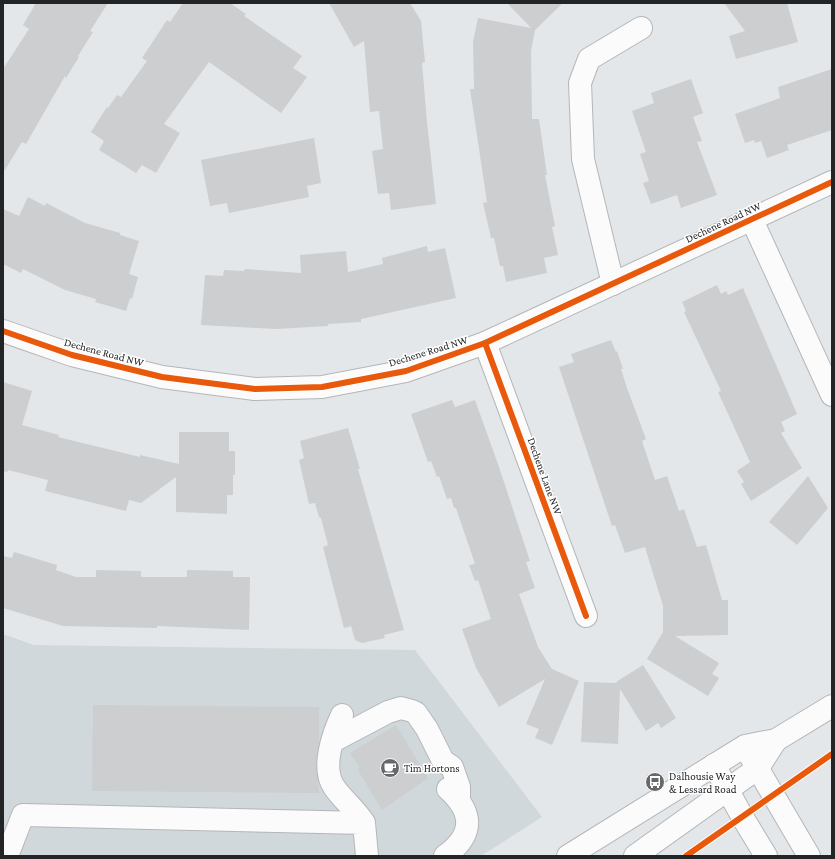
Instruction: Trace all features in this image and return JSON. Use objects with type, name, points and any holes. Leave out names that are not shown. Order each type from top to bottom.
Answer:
[{"type":"street","points":[[613,284],[583,159],[580,83],[589,59],[641,28]]},
{"type":"street","name":"Dechene Road NW","points":[[3,331],[72,355],[134,371],[162,377],[255,389],[322,386],[406,371],[485,343],[832,182]]},
{"type":"street","name":"Dechene Road NW","points":[[752,220],[832,395]]},
{"type":"street","name":"Dechene Lane NW","points":[[485,343],[586,616]]},
{"type":"street","points":[[568,856],[745,746],[776,740],[832,706]]},
{"type":"street","points":[[333,741],[388,712],[401,708],[408,709],[416,713],[422,721],[443,761],[443,776],[447,788],[459,799],[466,814],[466,831],[459,846],[445,856]]},
{"type":"street","points":[[342,715],[333,741],[328,768],[332,786],[364,823],[367,856]]},
{"type":"street","points":[[635,856],[758,768],[776,740]]},
{"type":"street","points":[[745,746],[809,856]]},
{"type":"street","points":[[714,765],[766,856]]},
{"type":"street","points":[[7,856],[23,815],[364,823]]},
{"type":"shaded area","points":[[3,634],[34,645],[415,650],[542,817],[481,856],[3,856]]},
{"type":"building","points":[[36,3],[108,3],[90,31],[93,32],[78,56],[79,57],[66,78],[65,76],[26,144],[22,142],[3,173],[3,69],[29,29],[23,25]]},
{"type":"building","points":[[183,3],[230,3],[246,14],[244,16],[302,56],[293,68],[307,77],[281,113],[209,62],[164,124],[180,133],[156,173],[142,165],[136,173],[99,150],[104,141],[91,132],[107,107],[108,108],[117,95],[121,97],[147,61],[142,58],[167,20],[170,22]]},
{"type":"building","points":[[329,3],[410,3],[421,21],[425,62],[422,63],[436,204],[391,210],[389,193],[378,194],[372,151],[383,149],[379,111],[370,112],[364,41],[354,47]]},
{"type":"building","points":[[507,3],[563,3],[535,30],[531,51],[532,119],[539,119],[547,175],[545,175],[555,226],[552,227],[558,255],[544,258],[547,273],[506,282],[503,266],[500,266],[494,238],[491,238],[483,203],[487,202],[470,89],[474,89],[473,42],[478,18],[531,28]]},
{"type":"building","points":[[724,3],[787,3],[798,42],[736,59],[729,36],[745,31]]},
{"type":"building","points":[[832,69],[832,130],[787,145],[789,150],[767,158],[761,141],[755,143],[754,140],[745,143],[735,114],[780,98],[778,87]]},
{"type":"building","points":[[691,79],[703,113],[693,117],[702,141],[697,142],[717,195],[681,208],[677,195],[651,204],[643,183],[649,181],[640,154],[646,152],[632,111],[654,103],[651,93]]},
{"type":"building","points":[[314,138],[321,183],[307,186],[309,197],[229,213],[227,203],[210,206],[201,160]]},
{"type":"building","points":[[28,197],[45,206],[46,203],[85,223],[120,233],[120,235],[139,241],[129,274],[138,277],[132,299],[130,298],[126,311],[95,302],[96,299],[65,290],[23,269],[21,273],[3,264],[3,209],[19,216]]},
{"type":"building","points":[[427,246],[428,252],[445,248],[456,298],[361,319],[361,322],[328,324],[328,326],[276,329],[201,325],[205,275],[223,276],[224,270],[244,271],[245,269],[301,273],[300,255],[346,251],[348,272],[383,264],[382,258]]},
{"type":"building","points":[[717,285],[721,294],[726,291],[728,295],[743,288],[797,414],[781,422],[785,431],[781,433],[802,468],[751,501],[741,484],[744,482],[737,471],[750,462],[718,392],[721,391],[684,312],[686,311],[682,302]]},
{"type":"building","points":[[611,340],[616,352],[617,351],[627,388],[646,439],[642,441],[655,480],[667,476],[679,511],[684,509],[697,547],[706,545],[722,600],[728,600],[728,635],[675,636],[719,663],[712,674],[719,678],[708,696],[647,659],[663,632],[663,606],[645,547],[625,553],[615,525],[612,526],[559,367],[574,362],[571,354]]},
{"type":"building","points":[[3,382],[32,391],[22,425],[59,435],[58,437],[140,457],[140,455],[179,464],[179,432],[229,432],[229,451],[235,451],[235,475],[233,475],[233,495],[227,495],[227,514],[176,512],[176,477],[141,503],[129,500],[126,511],[45,491],[48,480],[8,470],[7,472],[3,471]]},
{"type":"building","points":[[452,400],[455,407],[475,400],[499,467],[530,561],[526,562],[535,588],[519,594],[538,647],[552,669],[579,681],[552,745],[535,738],[539,729],[526,724],[545,679],[499,707],[476,668],[462,629],[491,619],[478,580],[475,581],[469,565],[475,564],[456,508],[454,508],[451,498],[447,499],[439,476],[437,477],[431,461],[428,462],[411,414]]},
{"type":"building","points":[[348,428],[360,469],[358,469],[404,630],[384,635],[385,638],[362,643],[355,640],[351,626],[344,628],[323,547],[328,545],[321,518],[319,517],[315,503],[309,504],[299,460],[304,458],[300,441]]},
{"type":"building","points":[[808,476],[828,508],[797,545],[769,522]]},
{"type":"building","points":[[14,552],[57,565],[56,570],[76,577],[96,577],[96,570],[141,571],[141,577],[187,577],[187,570],[233,571],[233,577],[250,577],[249,630],[157,626],[157,628],[63,626],[3,608],[3,556],[12,558]]},
{"type":"building","points":[[643,665],[676,718],[661,728],[658,723],[646,731],[620,689],[618,744],[581,742],[584,682],[617,683],[616,682]]},
{"type":"building","points":[[93,705],[319,707],[319,742],[316,761],[319,793],[92,791]]},
{"type":"building","name":"Tim Hortons","points":[[396,725],[428,778],[382,810],[358,770],[359,766],[350,753]]},
{"type":"cycle path","points":[[3,331],[72,355],[162,377],[255,389],[322,387],[406,371],[485,343],[832,182]]},
{"type":"cycle path","points":[[485,343],[586,616]]},
{"type":"cycle path","points":[[686,856],[832,754]]},
{"type":"place","name":"Tim Hortons","points":[[390,768]]},
{"type":"place","name":"Dalhousie Way & Lessard Road","points":[[655,782]]}]
